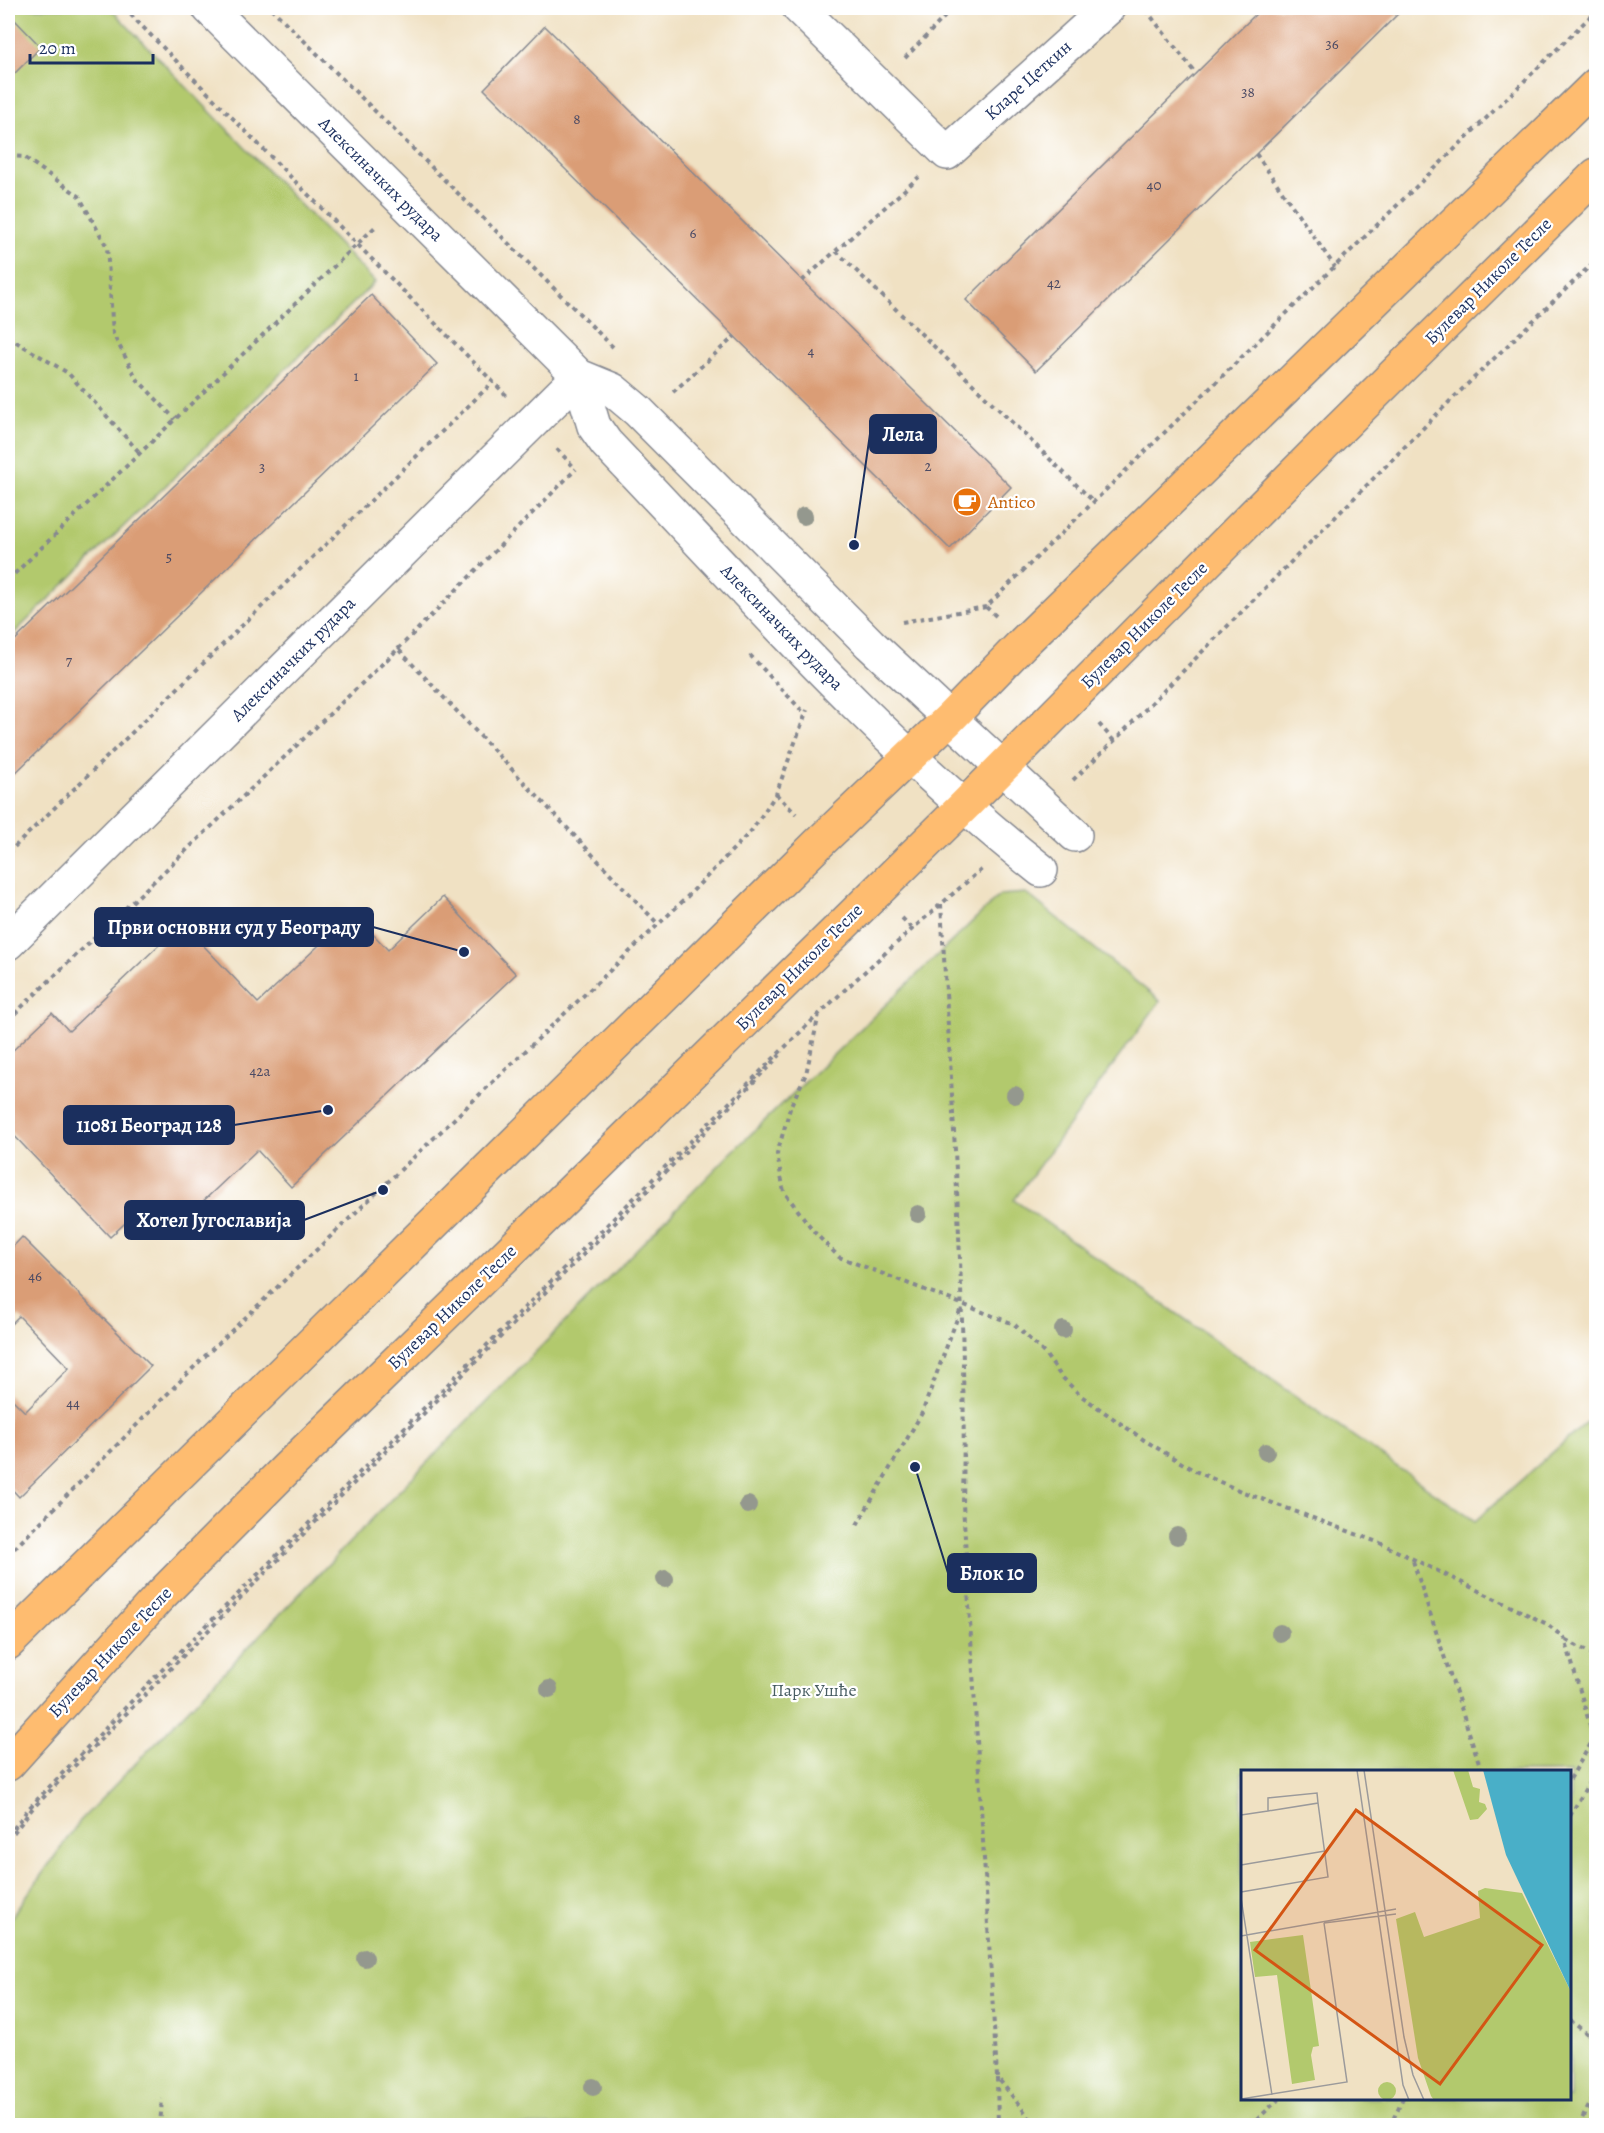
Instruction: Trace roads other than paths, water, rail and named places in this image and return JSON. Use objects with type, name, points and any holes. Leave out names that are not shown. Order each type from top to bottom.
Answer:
[{"type":"main road","points":[[8,1643],[804,857],[949,719],[1023,643],[1596,85]]},
{"type":"main road","name":"Булевар Николе Тесле","points":[[8,1764],[158,1598],[285,1470],[964,806],[1349,419],[1596,175]]},
{"type":"street","name":"Алексиначких рудара","points":[[209,8],[579,376],[613,390],[638,411],[870,644],[1075,835]]},
{"type":"street","name":"Кларе Цеткин","points":[[799,8],[947,153],[1108,8]]},
{"type":"street","name":"Алексиначких рудара","points":[[8,943],[579,376]]},
{"type":"street","name":"Алексиначких рудара","points":[[579,376],[594,426],[606,443],[833,681],[964,806],[1041,870]]},
{"type":"place","name":"Antico","points":[[967,502]]},
{"type":"place","name":"Лела","points":[[854,545]]},
{"type":"place","name":"Први основни суд у Београду","points":[[464,952]]},
{"type":"place","name":"11081 Београд 128","points":[[328,1110]]},
{"type":"place","name":"Хотел Југославија","points":[[383,1190]]},
{"type":"place","name":"Блок 10","points":[[915,1467]]},
{"type":"park label","name":"Парк Ушће","points":[[814,1690]]}]
